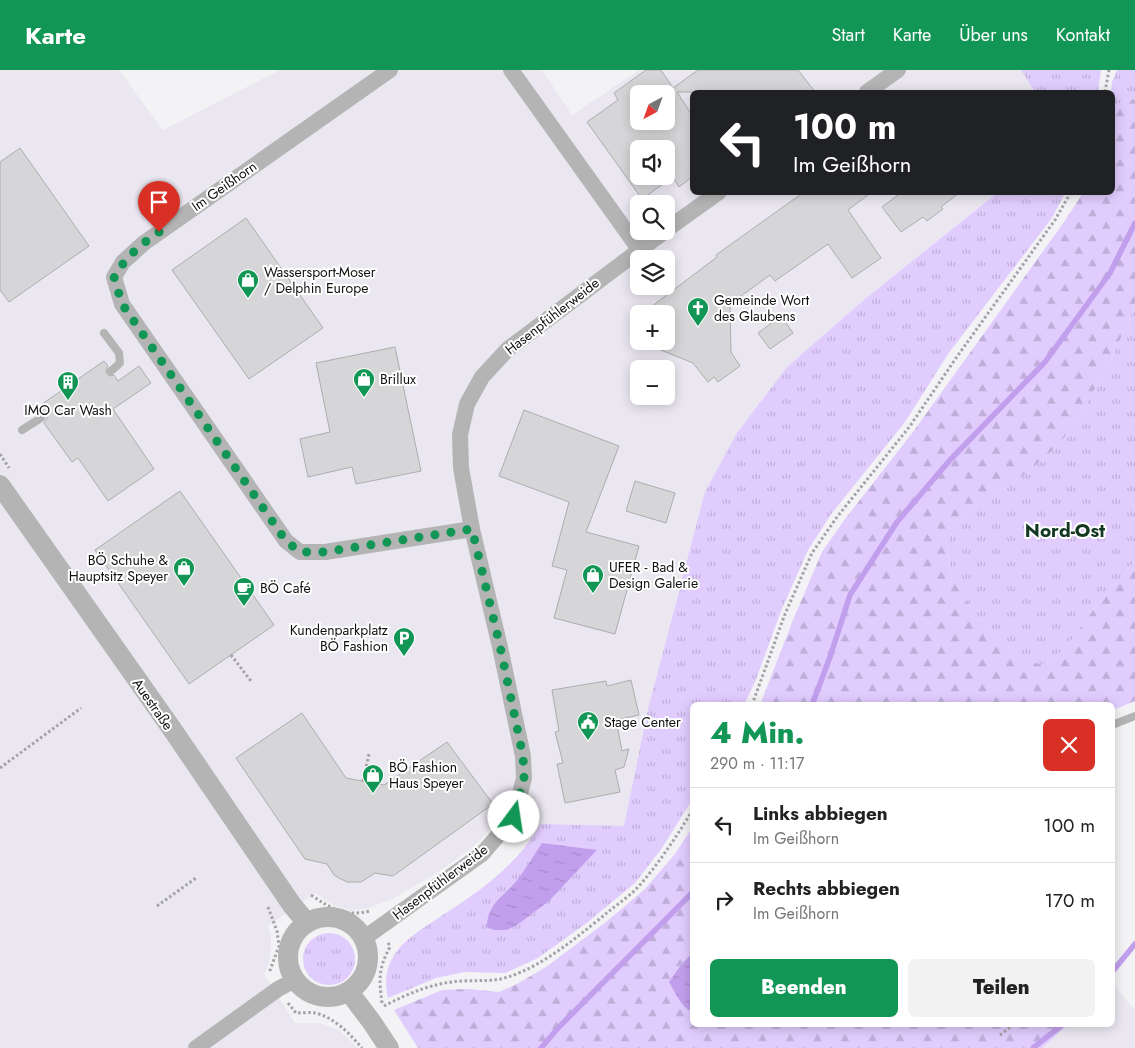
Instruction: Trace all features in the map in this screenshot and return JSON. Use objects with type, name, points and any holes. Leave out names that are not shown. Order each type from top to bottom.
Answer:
[{"type":"street","name":"Im Geißhorn","points":[[390,70],[144,243],[123,262],[114,277],[122,304],[286,541],[300,552],[325,552],[472,529]]},
{"type":"street","points":[[511,70],[639,250]]},
{"type":"street","points":[[870,90],[898,70]]},
{"type":"street","name":"Hasenpfühlerweide","points":[[675,224],[715,195]]},
{"type":"street","name":"Hasenpfühlerweide","points":[[639,250],[653,240]]},
{"type":"street","name":"Hasenpfühlerweide","points":[[364,939],[482,854],[514,817],[524,778],[523,756],[500,646],[472,529],[461,468],[460,435],[467,404],[482,377],[508,349],[630,257]]},
{"type":"street","name":"Auestraße","points":[[0,485],[306,923]]},
{"type":"street","points":[[330,917],[345,921],[358,930],[364,939],[368,959],[366,972],[359,984],[349,992],[337,996],[324,997],[312,994],[295,980],[290,971],[289,947],[295,934],[306,923],[315,919],[330,917]]},
{"type":"street","points":[[196,1048],[278,989],[295,980]]},
{"type":"street","points":[[349,992],[389,1048]]},
{"type":"lane","points":[[104,333],[119,353],[120,363],[111,371]]},
{"type":"lane","points":[[22,430],[41,418]]},
{"type":"lane","points":[[1115,724],[1135,716]]},
{"type":"path","points":[[1105,90],[1109,70]]},
{"type":"path","points":[[753,702],[785,614],[812,552],[837,517],[910,426],[956,358],[1056,220],[1069,195]]},
{"type":"path","points":[[231,655],[251,682]]},
{"type":"path","points":[[0,768],[81,708]]},
{"type":"path","points":[[364,781],[369,754]]},
{"type":"path","points":[[383,1007],[399,998],[436,984],[464,981],[489,982],[509,977],[541,962],[591,926],[639,886],[690,814]]},
{"type":"path","points":[[158,906],[196,878]]},
{"type":"path","points":[[1000,1035],[1010,1027]]},
{"type":"shaded area","points":[[0,70],[119,70],[163,130],[280,70],[542,70],[572,115],[639,70],[1021,70],[1034,90],[690,90],[690,195],[995,195],[865,299],[787,367],[737,433],[679,589],[648,709],[624,826],[540,824],[500,814],[484,836],[471,849],[432,876],[392,899],[369,908],[352,911],[333,905],[315,893],[268,926],[271,935],[271,951],[269,963],[264,974],[295,1023],[320,1023],[339,1030],[358,1048],[0,1048]]},
{"type":"shaded area","points":[[1115,986],[1135,1010],[1135,1048],[1042,1048],[1066,1027],[1115,1027]]},
{"type":"green space","points":[[1021,70],[1101,70],[1098,90],[1034,90]]},
{"type":"green space","points":[[1117,70],[1135,70],[1135,100],[1131,98],[1115,105],[1115,90],[1111,90]]},
{"type":"green space","points":[[1131,98],[1135,100],[1135,306],[1113,355],[1074,427],[1048,455],[1015,482],[978,504],[956,524],[947,544],[951,577],[979,618],[1021,659],[1043,665],[1065,649],[1099,602],[1135,561],[1135,701],[1115,709],[1115,702],[761,702],[822,552],[845,519],[913,432],[1082,195],[1115,195],[1115,105]]},
{"type":"green space","points":[[995,195],[1064,195],[1052,218],[948,354],[905,422],[832,513],[808,550],[781,611],[755,682],[745,702],[690,702],[690,803],[662,848],[635,883],[588,922],[538,958],[505,973],[464,972],[436,978],[388,998],[386,979],[388,968],[402,945],[423,928],[465,901],[502,872],[523,849],[540,824],[624,826],[648,709],[705,492],[737,433],[787,367],[865,299]]},
{"type":"green space","points":[[1135,306],[1135,561],[1099,602],[1065,649],[1043,665],[1021,659],[979,618],[951,577],[947,544],[956,524],[978,504],[1015,482],[1048,455],[1074,427],[1113,355]]},
{"type":"green space","points":[[690,831],[690,955],[681,965],[690,1011],[690,1027],[1066,1027],[1042,1048],[418,1048],[394,1010],[442,990],[468,989],[499,992],[517,984],[546,967],[606,922],[644,890],[675,854]]},
{"type":"green space","points":[[329,933],[339,935],[347,941],[353,949],[355,959],[353,969],[347,977],[339,983],[329,985],[319,983],[311,977],[305,969],[303,959],[305,949],[311,941],[319,935]]},
{"type":"water","points":[[542,843],[597,850],[549,901],[517,925],[507,930],[494,930],[487,927],[493,906],[518,879]]},
{"type":"water","points":[[690,955],[690,1011],[681,1003],[669,982]]},
{"type":"building","points":[[646,70],[661,70],[671,85],[630,85],[630,130],[675,130],[675,87],[698,70],[798,70],[813,90],[690,90],[690,92],[677,92],[690,112],[690,179],[679,187],[675,180],[675,140],[630,140],[630,182],[587,122],[618,100],[614,93]]},
{"type":"building","points":[[20,148],[89,246],[9,302],[0,290],[0,162]]},
{"type":"building","points":[[632,185],[662,185],[648,195],[639,195]]},
{"type":"building","points":[[800,195],[868,195],[848,210],[881,258],[852,278],[828,244],[775,281],[770,275],[730,304],[731,352],[740,366],[718,382],[714,377],[708,382],[693,363],[661,350],[675,350],[675,305],[654,305],[667,295],[675,295],[675,289],[717,257],[716,255]]},
{"type":"building","points":[[898,195],[956,195],[941,207],[943,209],[927,221],[923,217],[901,232],[882,207]]},
{"type":"building","name":"Wassersport-Moser / Delphin Europe","points":[[246,218],[323,328],[249,379],[172,270]]},
{"type":"building","points":[[781,316],[793,333],[770,349],[758,333]]},
{"type":"building","name":"Brillux","points":[[395,347],[421,471],[356,484],[352,467],[308,477],[300,439],[330,432],[316,363]]},
{"type":"building","points":[[104,361],[108,366],[107,374],[110,376],[114,375],[118,381],[139,366],[151,383],[113,409],[154,469],[108,501],[78,458],[72,462],[44,423],[47,418],[45,415],[41,412],[38,413],[35,409]]},
{"type":"building","points":[[524,410],[619,446],[586,532],[639,546],[615,634],[554,618],[567,570],[552,566],[569,502],[499,476]]},
{"type":"building","points":[[635,481],[675,493],[666,523],[626,511]]},
{"type":"building","name":"BÖ Schuhe & Hauptsitz Speyer","points":[[180,491],[274,625],[189,684],[95,550]]},
{"type":"building","points":[[631,680],[639,715],[616,720],[622,751],[629,749],[624,767],[615,770],[620,792],[565,803],[557,764],[563,763],[555,732],[559,731],[552,690],[606,681],[607,686]]},
{"type":"building","name":"BÖ Fashion Haus Speyer","points":[[302,713],[346,778],[384,785],[447,742],[493,804],[393,876],[375,873],[361,882],[347,882],[334,875],[327,864],[305,859],[236,758]]},
{"type":"waterway","points":[[813,702],[850,595],[897,522],[950,460],[1045,362],[1110,273],[1135,223]]},
{"type":"waterway","points":[[541,1048],[558,1028],[690,895]]},
{"type":"waterway","points":[[1115,968],[1135,944]]},
{"type":"waterway","points":[[1033,1048],[1059,1027]]},
{"type":"place","name":"Wassersport-Moser / Delphin Europe","points":[[248,299]]},
{"type":"place","name":"Gemeinde Wort des Glaubens","points":[[698,327]]},
{"type":"place","name":"Brillux","points":[[364,398]]},
{"type":"place","name":"IMO Car Wash","points":[[68,401]]},
{"type":"place","name":"BÖ Schuhe & Hauptsitz Speyer","points":[[184,587]]},
{"type":"place","name":"UFER - Bad & Design Galerie","points":[[593,594]]},
{"type":"place","name":"BÖ Café","points":[[244,607]]},
{"type":"place","name":"Kundenparkplatz BÖ Fashion","points":[[404,657]]},
{"type":"place","name":"Stage Center","points":[[588,741]]},
{"type":"place","name":"BÖ Fashion Haus Speyer","points":[[373,794]]},
{"type":"district","name":"Nord-Ost","points":[[1065,530]]},
{"type":"route","points":[[159,232],[123,262],[114,277],[122,304],[286,541],[300,552],[325,552],[472,529],[500,646],[523,756],[524,778],[514,817]]}]
